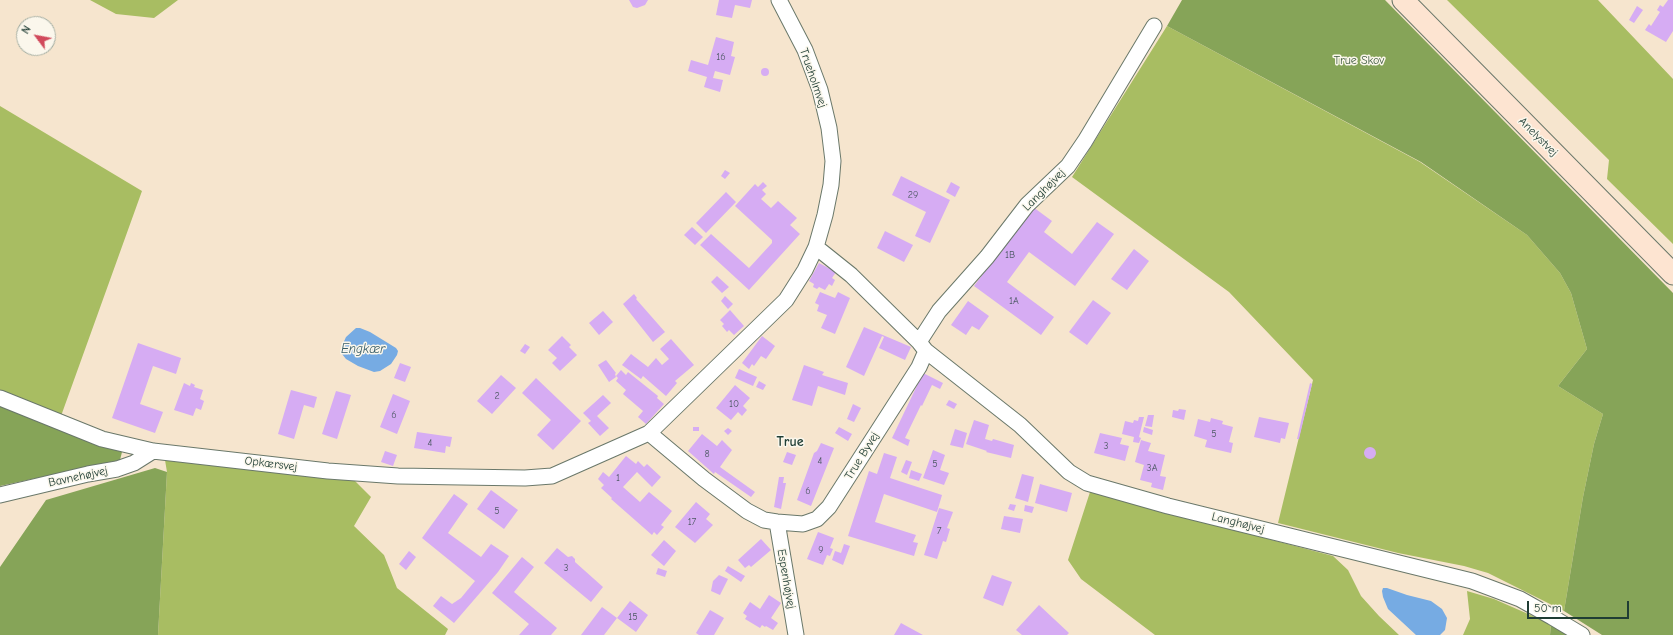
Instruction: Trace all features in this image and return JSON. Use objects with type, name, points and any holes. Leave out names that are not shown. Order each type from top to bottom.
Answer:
[{"type":"street","name":"Trueholmvej","points":[[779,0],[805,50],[820,90],[829,128],[833,161],[831,185],[825,215],[816,247]]},
{"type":"street","name":"Anelystvej","points":[[1403,0],[1673,274]]},
{"type":"street","name":"Langhøjvej","points":[[1154,26],[1085,141],[1068,166],[1027,205],[987,257],[939,311],[923,347],[1020,425],[1069,472],[1087,484],[1472,581],[1520,599],[1582,635]]},
{"type":"street","points":[[649,433],[786,300],[805,270],[816,247],[851,275],[923,347]]},
{"type":"street","name":"True Byvej","points":[[649,433],[704,479],[748,511],[764,520],[803,524],[818,519],[830,507],[919,367],[923,347]]},
{"type":"street","name":"Opkærsvej","points":[[0,398],[102,439],[153,451],[322,470],[398,476],[525,478],[552,476],[649,433]]},
{"type":"street","name":"Bavnehøjvej","points":[[0,495],[88,474],[117,469],[134,463],[153,451]]},
{"type":"street","name":"Espenhøjvej","points":[[777,522],[796,635]]},
{"type":"green space","points":[[90,0],[178,0],[154,18],[116,14]]},
{"type":"green space","name":"True Skov","points":[[1182,0],[1385,0],[1673,293],[1673,635],[1602,635],[1564,611],[1583,497],[1594,444],[1603,414],[1558,386],[1587,349],[1571,293],[1560,273],[1527,235],[1421,162],[1167,26]]},
{"type":"green space","points":[[1447,0],[1598,0],[1673,79],[1673,244],[1607,179],[1609,160]]},
{"type":"green space","points":[[1167,26],[1420,162],[1527,235],[1560,273],[1571,293],[1587,349],[1558,386],[1603,414],[1594,444],[1583,497],[1564,611],[1488,573],[1464,566],[1398,553],[1278,523],[1313,380],[1229,292],[1072,177]]},
{"type":"green space","points":[[0,106],[142,191],[61,416],[0,391]]},
{"type":"green space","points":[[0,404],[73,435],[122,452],[120,460],[0,486]]},
{"type":"green space","points":[[165,460],[338,480],[354,480],[371,497],[354,526],[384,555],[397,588],[448,629],[445,635],[158,635],[167,472]]},
{"type":"green space","points":[[155,468],[167,472],[158,635],[0,635],[0,567],[46,500]]},
{"type":"green space","points":[[1090,492],[1333,556],[1348,570],[1361,596],[1399,635],[1155,635],[1081,579],[1068,560]]},
{"type":"green space","points":[[1467,591],[1494,599],[1551,624],[1550,635],[1463,635],[1470,619]]},
{"type":"green space","points":[[1551,624],[1568,635],[1550,635]]},
{"type":"water","name":"Engkær","points":[[356,328],[370,332],[396,348],[398,351],[397,355],[391,364],[380,371],[374,372],[358,366],[346,359],[342,354],[341,348],[346,337]]},
{"type":"water","points":[[1383,588],[1431,601],[1442,609],[1447,618],[1445,630],[1440,635],[1416,635],[1388,609],[1383,597]]},
{"type":"building","points":[[629,0],[648,0],[645,5],[637,8],[633,7]]},
{"type":"building","points":[[719,0],[752,0],[750,8],[735,5],[732,18],[716,15]]},
{"type":"building","points":[[1668,0],[1673,0],[1673,31],[1666,42],[1645,30],[1649,24],[1651,26],[1660,12],[1657,10],[1660,5],[1663,7]]},
{"type":"building","points":[[1637,6],[1643,10],[1634,23],[1629,20]]},
{"type":"building","points":[[716,37],[734,42],[731,56],[735,57],[730,75],[715,71],[713,78],[723,80],[720,92],[704,87],[707,77],[688,71],[691,60],[708,65]]},
{"type":"building","points":[[763,68],[767,68],[769,72],[767,76],[763,76],[761,74],[761,70]]},
{"type":"building","points":[[725,170],[730,173],[725,179],[721,176]]},
{"type":"building","points":[[901,176],[950,200],[930,243],[915,236],[926,212],[892,195]]},
{"type":"building","points":[[763,182],[767,186],[762,190],[766,194],[761,199],[771,208],[778,201],[797,218],[790,225],[800,234],[749,290],[700,245],[711,234],[749,268],[772,243],[772,240],[735,206],[755,184],[758,187]]},
{"type":"building","points":[[951,182],[960,187],[955,197],[946,192]]},
{"type":"building","points":[[726,192],[736,202],[706,233],[696,223]]},
{"type":"building","points":[[1033,207],[1052,221],[1044,232],[1072,254],[1097,222],[1114,234],[1075,286],[1029,252],[1007,282],[1054,317],[1041,335],[974,286]]},
{"type":"building","points":[[692,227],[703,237],[695,245],[684,235]]},
{"type":"building","points":[[885,231],[913,245],[904,262],[877,248]]},
{"type":"building","points":[[1134,249],[1149,261],[1127,290],[1111,279]]},
{"type":"building","points":[[819,263],[836,272],[832,278],[835,280],[832,286],[829,284],[825,290],[819,287],[817,289],[813,287],[814,284],[809,281]]},
{"type":"building","points":[[717,276],[729,287],[722,293],[711,282]]},
{"type":"building","points":[[820,292],[835,298],[838,292],[850,298],[835,334],[821,328],[827,315],[817,311],[819,305],[815,303]]},
{"type":"building","points":[[634,294],[637,298],[636,299],[665,332],[653,342],[623,304]]},
{"type":"building","points":[[725,296],[733,304],[728,309],[721,301]]},
{"type":"building","points":[[1093,300],[1111,313],[1087,345],[1069,332]]},
{"type":"building","points":[[968,301],[989,316],[979,330],[972,326],[966,335],[951,325]]},
{"type":"building","points":[[730,310],[744,326],[734,335],[729,330],[727,332],[722,326],[724,324],[720,320]]},
{"type":"building","points":[[603,311],[613,322],[599,335],[589,323]]},
{"type":"building","points":[[864,327],[911,347],[905,360],[879,348],[884,337],[882,336],[864,376],[846,367]]},
{"type":"building","points":[[562,336],[571,345],[569,347],[577,355],[560,371],[552,363],[557,358],[548,350]]},
{"type":"building","points":[[762,336],[775,346],[766,359],[761,356],[754,366],[752,364],[749,369],[742,363]]},
{"type":"building","points":[[671,339],[694,365],[675,381],[677,383],[666,396],[643,376],[641,379],[622,365],[631,354],[648,367],[656,358],[662,365],[669,359],[660,349]]},
{"type":"building","points":[[138,343],[181,358],[176,374],[153,366],[140,404],[163,412],[155,433],[112,418]]},
{"type":"building","points":[[525,344],[530,347],[525,354],[520,351]]},
{"type":"building","points":[[606,360],[616,373],[616,377],[609,382],[598,365]]},
{"type":"building","points":[[400,363],[411,367],[405,382],[394,378]]},
{"type":"building","points":[[804,365],[824,372],[822,375],[848,383],[845,395],[818,386],[812,406],[792,400]]},
{"type":"building","points":[[739,369],[757,377],[753,386],[735,378]]},
{"type":"building","points":[[621,370],[626,375],[628,372],[658,396],[657,398],[664,404],[646,424],[638,417],[643,411],[623,394],[626,390],[616,381],[618,378],[616,376]]},
{"type":"building","points":[[923,373],[943,383],[940,389],[932,385],[905,438],[910,440],[908,446],[892,438]]},
{"type":"building","points":[[501,375],[516,388],[492,414],[477,401]]},
{"type":"building","points":[[536,378],[581,421],[553,450],[537,435],[551,420],[522,393]]},
{"type":"building","points":[[759,381],[766,385],[763,390],[756,387]]},
{"type":"building","points":[[184,383],[190,386],[191,383],[195,385],[194,387],[203,390],[200,399],[204,401],[201,410],[196,408],[193,416],[174,410]]},
{"type":"building","points":[[1310,383],[1312,384],[1299,439],[1297,439]]},
{"type":"building","points":[[735,385],[750,398],[743,406],[747,410],[742,416],[738,412],[731,420],[716,408]]},
{"type":"building","points":[[291,390],[317,397],[314,408],[304,405],[294,439],[278,434]]},
{"type":"building","points":[[336,391],[351,395],[337,439],[322,434]]},
{"type":"building","points":[[393,394],[410,401],[397,434],[380,427]]},
{"type":"building","points":[[603,395],[611,403],[597,416],[609,428],[600,436],[588,423],[591,421],[583,413]]},
{"type":"building","points":[[949,400],[957,404],[954,409],[946,405]]},
{"type":"building","points":[[853,404],[861,408],[854,422],[847,419]]},
{"type":"building","points":[[1179,409],[1186,410],[1184,420],[1172,417],[1173,410],[1178,411]]},
{"type":"building","points":[[1148,415],[1154,415],[1152,427],[1145,426]]},
{"type":"building","points":[[1139,417],[1144,417],[1139,443],[1133,442],[1134,437],[1122,434],[1125,421],[1133,423],[1134,420],[1138,421]]},
{"type":"building","points":[[1259,417],[1289,423],[1285,439],[1281,438],[1280,443],[1254,437]]},
{"type":"building","points":[[1211,418],[1223,421],[1222,424],[1233,427],[1229,442],[1233,443],[1231,453],[1205,447],[1207,440],[1194,436],[1198,419],[1210,422]]},
{"type":"building","points":[[974,420],[989,425],[985,439],[992,441],[993,439],[1014,445],[1011,458],[986,452],[987,451],[966,444]]},
{"type":"building","points":[[693,427],[699,427],[699,431],[693,431]]},
{"type":"building","points":[[839,427],[852,434],[848,441],[835,433]]},
{"type":"building","points":[[1144,427],[1153,430],[1152,435],[1143,432]]},
{"type":"building","points":[[728,428],[732,431],[728,435],[724,431]]},
{"type":"building","points":[[955,429],[967,433],[963,448],[950,445]]},
{"type":"building","points":[[417,432],[452,437],[450,447],[446,446],[445,453],[414,448]]},
{"type":"building","points":[[1100,433],[1122,438],[1120,444],[1129,446],[1125,461],[1094,453]]},
{"type":"building","points":[[702,434],[717,446],[722,440],[732,450],[720,467],[755,492],[751,497],[715,472],[714,474],[688,451]]},
{"type":"building","points":[[1141,440],[1151,443],[1148,451],[1165,455],[1160,476],[1166,477],[1163,490],[1151,487],[1152,483],[1140,480],[1144,465],[1135,462]]},
{"type":"building","points":[[821,443],[834,448],[811,506],[797,500],[814,453],[817,451]]},
{"type":"building","points":[[1368,447],[1372,447],[1376,453],[1372,459],[1368,459],[1364,455],[1364,451]]},
{"type":"building","points":[[933,450],[945,455],[940,470],[949,473],[944,485],[923,478]]},
{"type":"building","points":[[385,451],[397,455],[393,466],[381,462]]},
{"type":"building","points":[[787,452],[796,455],[792,465],[783,462]]},
{"type":"building","points":[[884,453],[897,457],[890,478],[942,495],[937,512],[884,494],[875,522],[916,535],[913,542],[918,543],[914,556],[848,536],[869,471],[877,474]]},
{"type":"building","points":[[626,456],[636,464],[638,461],[644,467],[647,464],[661,477],[652,487],[637,472],[623,487],[640,502],[649,492],[672,511],[661,525],[664,527],[657,535],[654,532],[652,535],[611,499],[612,498],[601,488],[604,485],[598,479],[603,472],[609,477]]},
{"type":"building","points":[[906,460],[912,462],[907,475],[901,472]]},
{"type":"building","points":[[911,470],[922,474],[919,481],[909,478]]},
{"type":"building","points":[[1022,474],[1034,477],[1028,502],[1015,498]]},
{"type":"building","points":[[779,477],[784,477],[783,483],[786,483],[781,509],[774,507]]},
{"type":"building","points":[[1040,484],[1072,493],[1067,512],[1035,503]]},
{"type":"building","points":[[491,490],[518,510],[504,529],[477,509]]},
{"type":"building","points":[[454,494],[468,504],[448,533],[481,557],[491,544],[509,556],[498,572],[454,623],[433,606],[441,596],[452,604],[461,598],[475,581],[422,538]]},
{"type":"building","points":[[696,502],[710,514],[706,519],[713,525],[695,543],[675,527]]},
{"type":"building","points":[[1010,504],[1016,505],[1014,511],[1008,509]]},
{"type":"building","points":[[1025,505],[1034,507],[1032,513],[1024,511]]},
{"type":"building","points":[[939,508],[953,512],[947,528],[950,529],[946,542],[943,541],[937,559],[924,555]]},
{"type":"building","points":[[1004,516],[1023,519],[1020,533],[1001,529]]},
{"type":"building","points":[[818,532],[834,538],[830,548],[833,549],[830,556],[827,555],[823,565],[807,559]]},
{"type":"building","points":[[761,539],[771,550],[751,567],[749,565],[745,568],[738,560]]},
{"type":"building","points":[[664,540],[676,551],[664,566],[651,555]]},
{"type":"building","points":[[844,544],[850,546],[843,565],[832,560],[835,551],[841,553]]},
{"type":"building","points":[[557,548],[568,557],[572,556],[575,559],[575,562],[603,587],[591,602],[544,563]]},
{"type":"building","points":[[409,551],[416,557],[406,570],[399,564]]},
{"type":"building","points":[[522,557],[534,567],[514,592],[557,628],[551,635],[519,635],[529,624],[492,593]]},
{"type":"building","points":[[728,566],[745,576],[741,582],[725,571]]},
{"type":"building","points":[[658,568],[667,571],[665,577],[656,574]]},
{"type":"building","points":[[719,575],[728,579],[720,595],[711,591],[713,581]]},
{"type":"building","points":[[992,575],[1012,582],[1003,606],[983,598]]},
{"type":"building","points":[[769,595],[781,603],[771,618],[778,623],[773,630],[762,625],[760,628],[745,619],[747,616],[743,613],[750,602],[760,609]]},
{"type":"building","points":[[630,601],[648,615],[636,632],[617,618]]},
{"type":"building","points":[[1039,605],[1069,633],[1067,635],[1022,635],[1016,630]]},
{"type":"building","points":[[602,607],[617,618],[604,635],[581,635]]},
{"type":"building","points":[[710,610],[724,618],[714,635],[699,635],[696,633]]},
{"type":"building","points":[[901,623],[923,635],[894,635]]},
{"type":"district","name":"True","points":[[790,442]]}]
